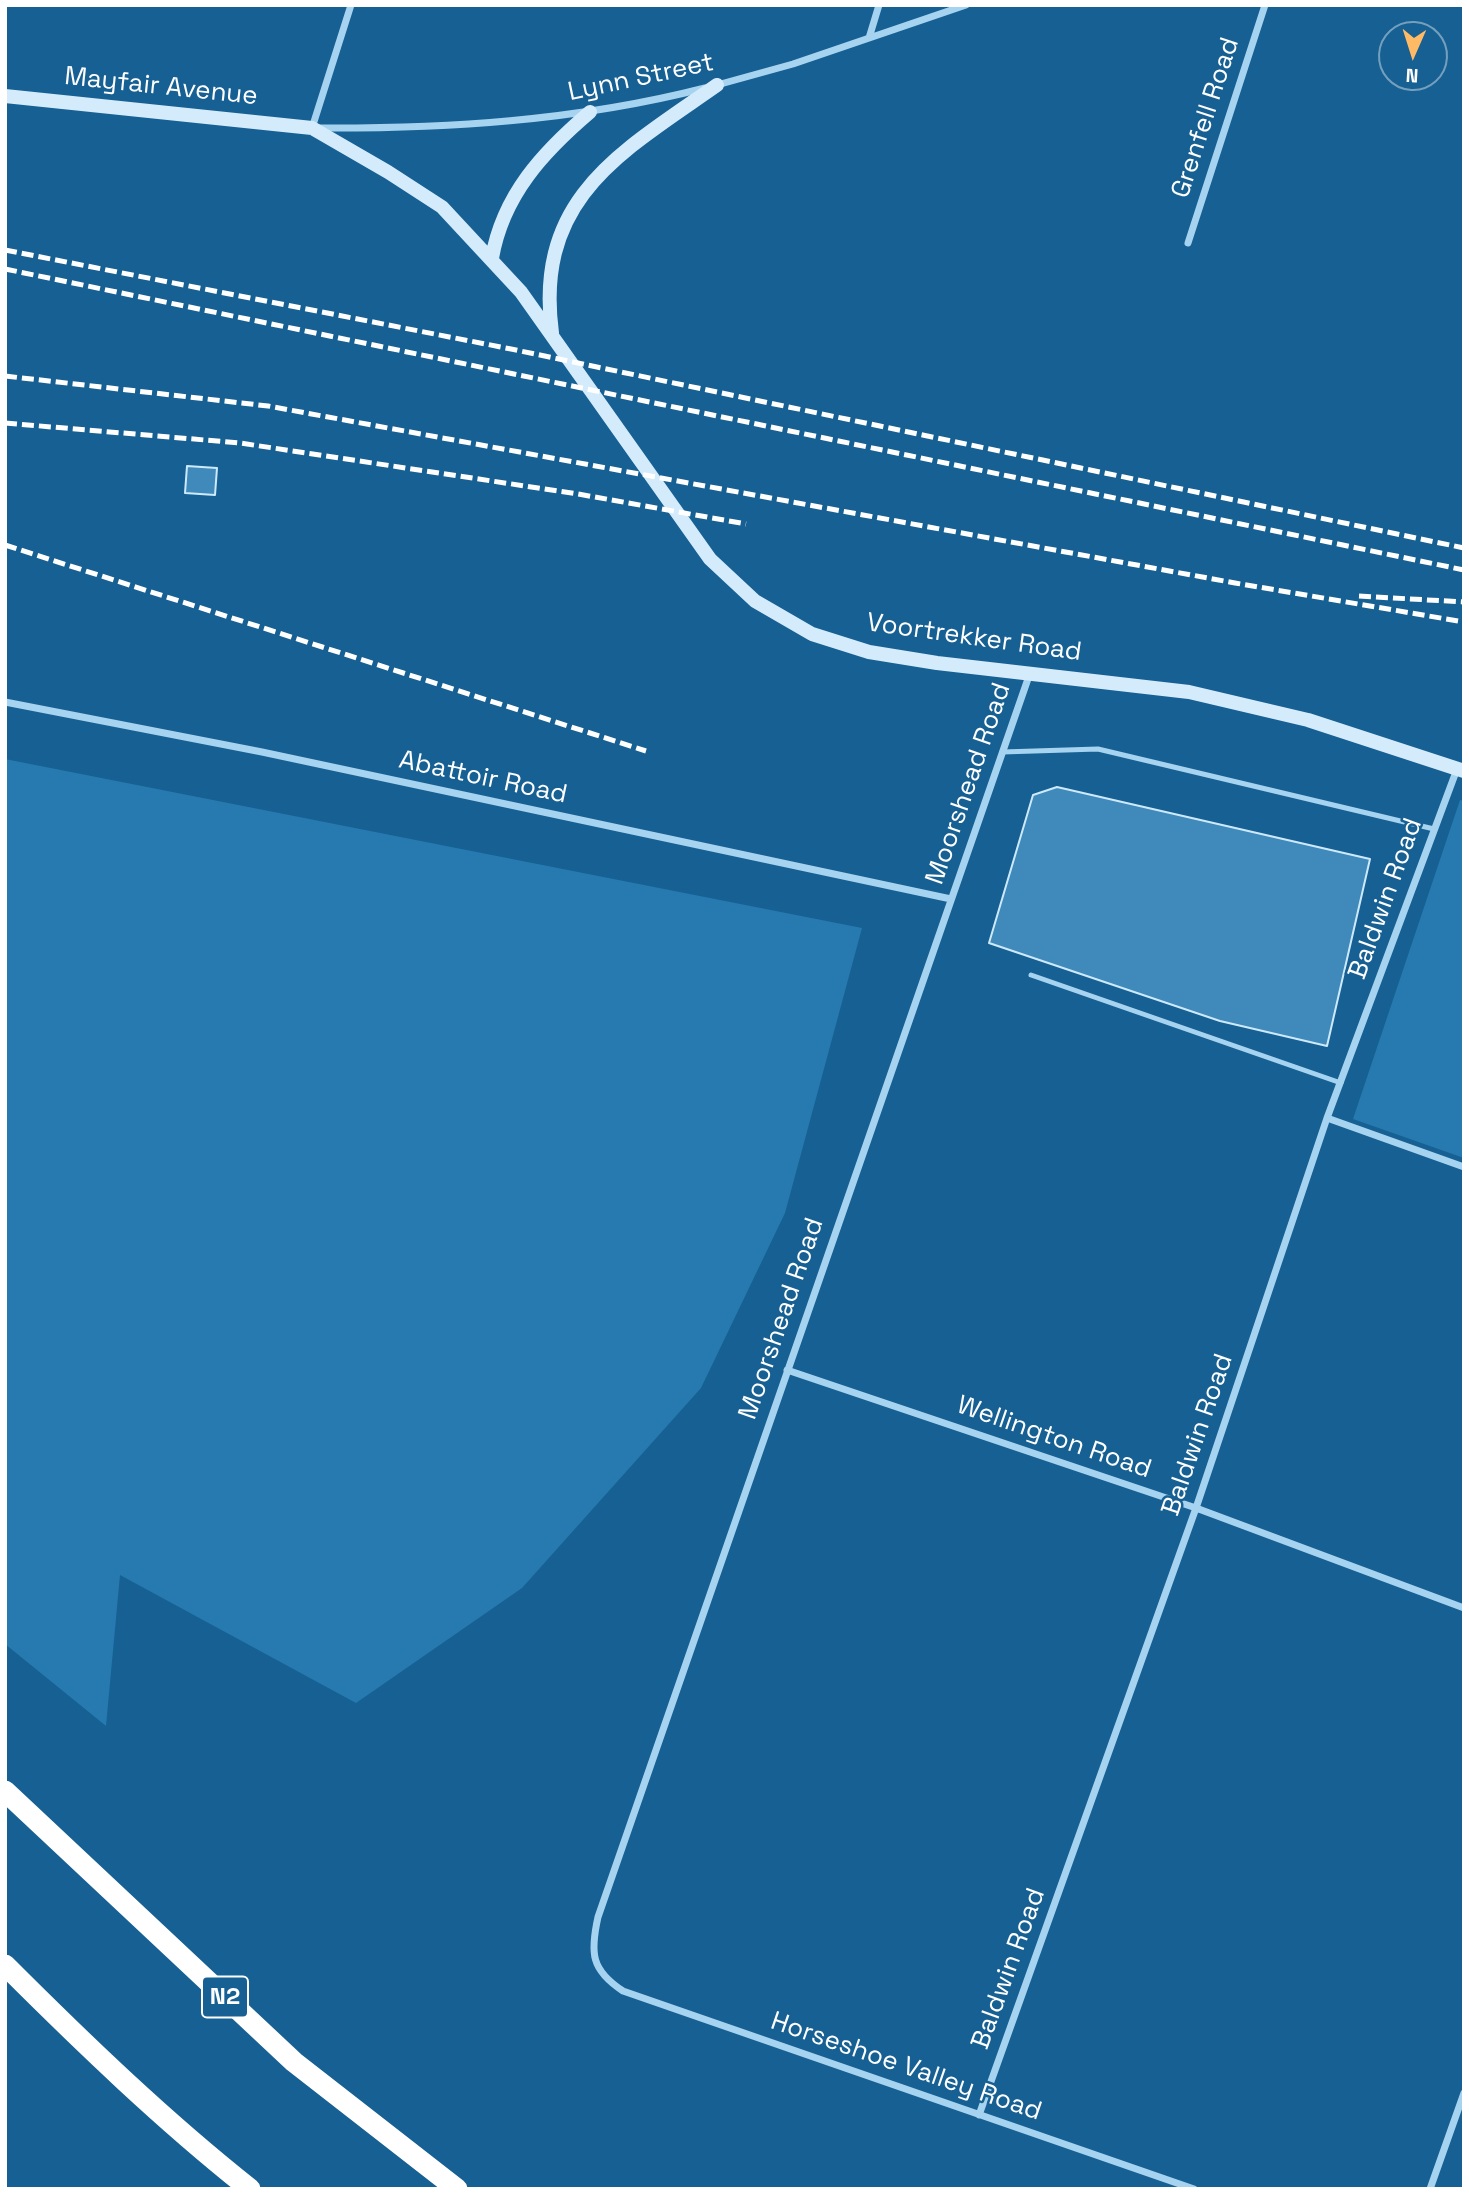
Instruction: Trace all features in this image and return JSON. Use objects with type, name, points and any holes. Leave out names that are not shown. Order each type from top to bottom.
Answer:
[{"type":"highway","name":"N2","points":[[5,1791],[294,2062],[457,2189]]},
{"type":"highway","points":[[5,1965],[68,2027],[250,2189]]},
{"type":"main road","points":[[552,338],[549,285],[553,256],[562,227],[580,196],[609,164],[717,85]]},
{"type":"main road","name":"Mayfair Avenue","points":[[5,96],[313,128]]},
{"type":"main road","points":[[492,258],[496,233],[522,183],[540,157],[590,112]]},
{"type":"main road","name":"Voortrekker Road","points":[[313,128],[442,207],[521,292],[710,559],[755,601],[812,634],[869,652],[1189,692],[1308,720],[1460,770]]},
{"type":"street","points":[[313,128],[351,5]]},
{"type":"street","points":[[869,38],[878,5]]},
{"type":"street","name":"Lynn Street","points":[[313,128],[476,124],[590,112],[717,85],[793,64],[966,5]]},
{"type":"street","name":"Grenfell Road","points":[[1188,243],[1265,5]]},
{"type":"street","name":"Moorshead Road","points":[[607,1980],[595,1962],[592,1945],[597,1917],[1030,672]]},
{"type":"street","name":"Abattoir Road","points":[[5,702],[262,752],[951,899]]},
{"type":"street","name":"Baldwin Road","points":[[979,2115],[1196,1508],[1327,1118],[1434,829],[1460,770]]},
{"type":"street","points":[[1327,1118],[1464,1167]]},
{"type":"street","name":"Wellington Road","points":[[787,1370],[1196,1508],[1464,1608]]},
{"type":"street","name":"Horseshoe Valley Road","points":[[607,1980],[624,1991],[1194,2189]]},
{"type":"street","points":[[1430,2189],[1464,2093]]},
{"type":"lane","points":[[1002,752],[1098,748],[1434,829]]},
{"type":"lane","points":[[1031,975],[1341,1083]]},
{"type":"shaded area","points":[[5,759],[862,928],[785,1213],[701,1388],[522,1588],[356,1703],[120,1575],[106,1726],[5,1644]]},
{"type":"shaded area","points":[[1460,800],[1464,801],[1464,1158],[1353,1119]]},
{"type":"building","points":[[187,466],[217,468],[215,495],[185,493]]},
{"type":"building","points":[[1057,787],[1370,859],[1327,1046],[1220,1021],[989,943],[1033,795]]},
{"type":"railway","points":[[5,250],[511,349],[1464,548]]},
{"type":"railway","points":[[5,269],[1464,570]]},
{"type":"railway","points":[[5,376],[268,406],[1235,583],[1464,622]]},
{"type":"railway","points":[[5,423],[240,443],[578,494],[746,524]]},
{"type":"railway","points":[[5,545],[646,751]]},
{"type":"railway","points":[[1359,596],[1464,602]]}]
